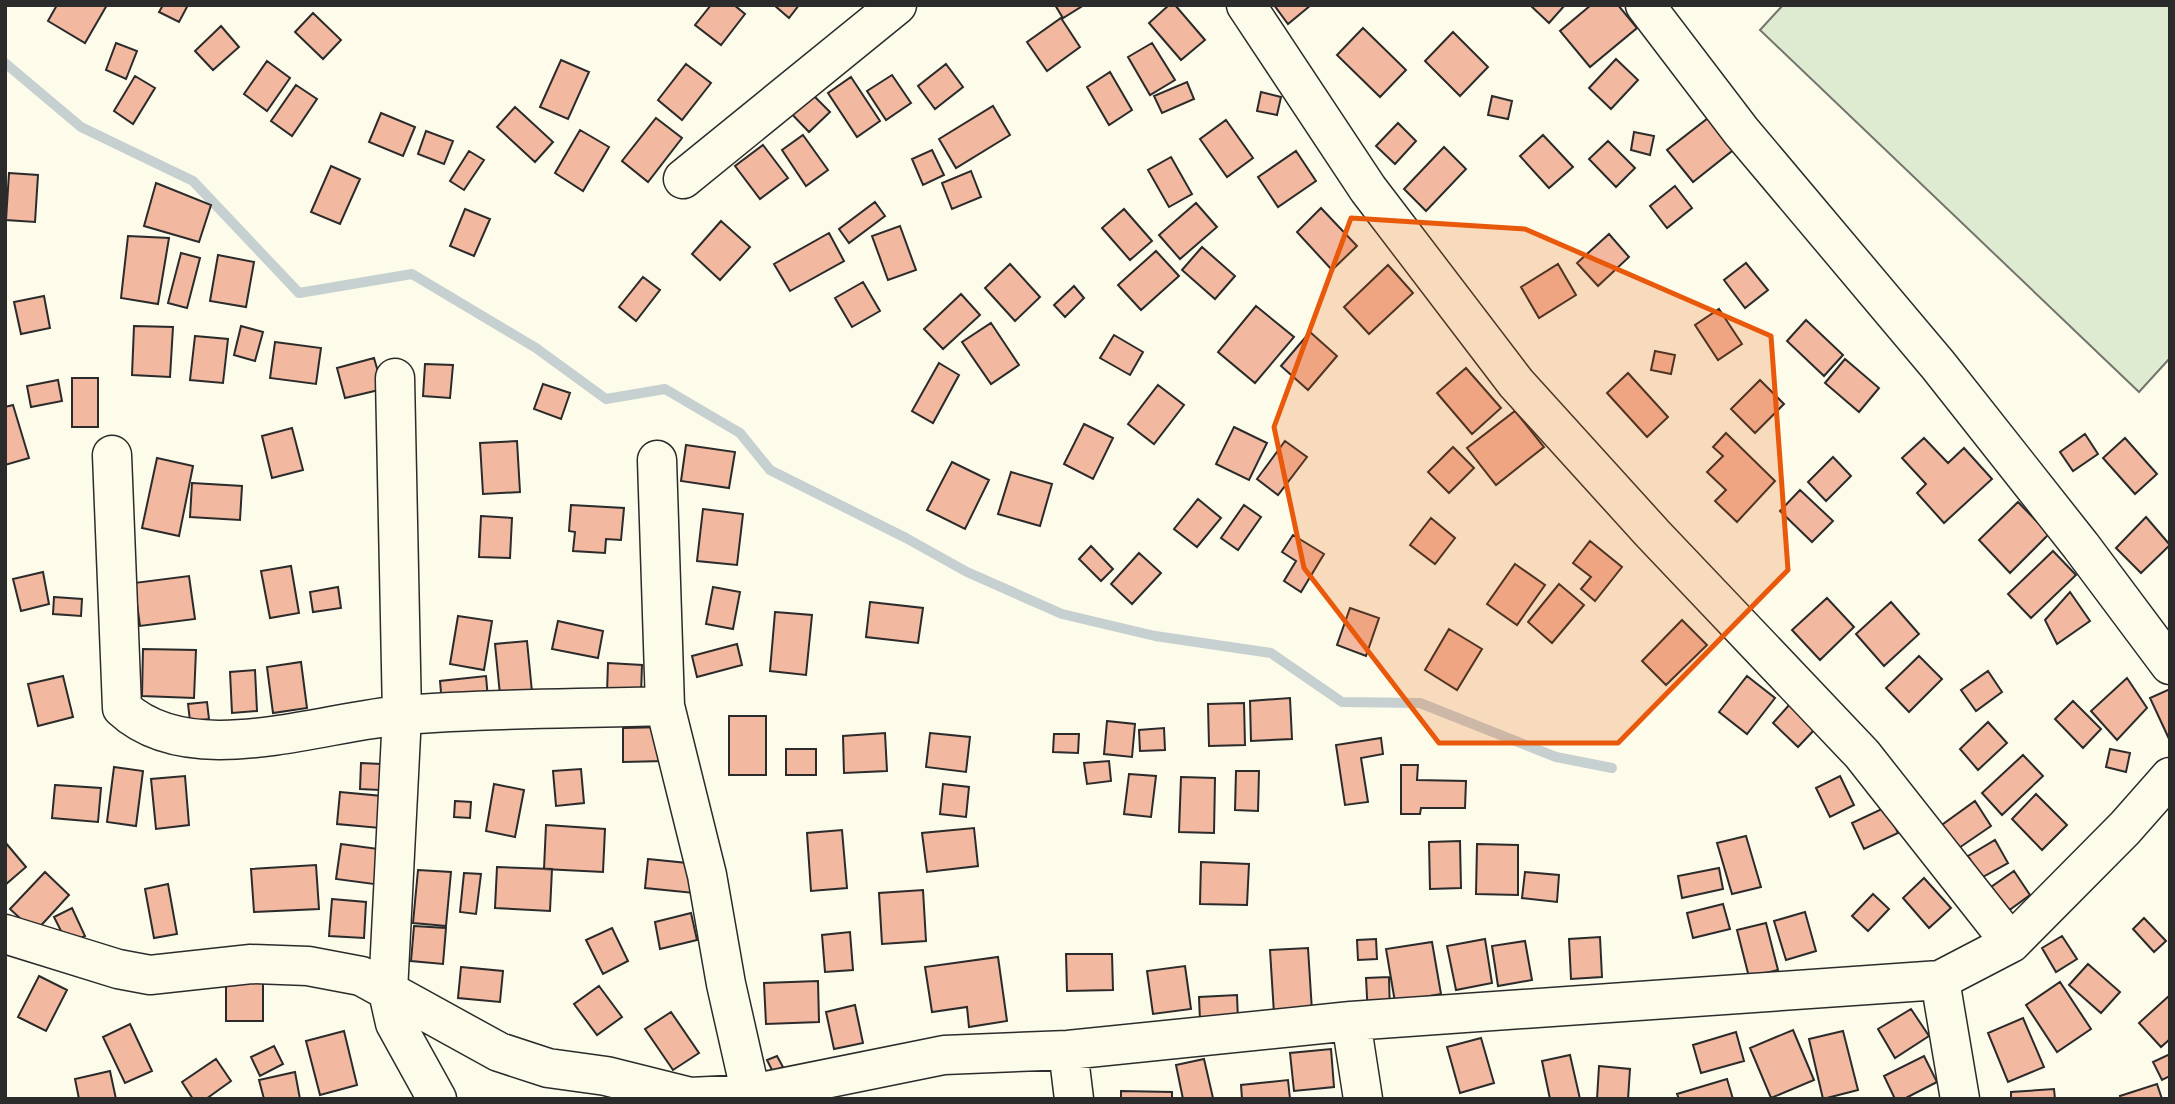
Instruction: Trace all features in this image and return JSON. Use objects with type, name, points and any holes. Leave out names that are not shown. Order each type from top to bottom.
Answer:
[{"type":"street","points":[[683,179],[897,5]]},
{"type":"street","points":[[1246,5],[1368,190],[1516,383],[1653,534],[1862,754],[2011,943]]},
{"type":"street","points":[[1645,5],[1741,131],[1955,386],[2081,546],[2170,665]]},
{"type":"street","points":[[395,378],[402,715],[388,992],[395,1023],[437,1099]]},
{"type":"street","points":[[112,455],[122,708],[138,723],[180,737],[231,738],[284,736],[402,715],[665,706]]},
{"type":"street","points":[[657,460],[665,706],[707,875],[726,984],[751,1096]]},
{"type":"street","points":[[5,934],[118,969],[150,975],[223,965],[308,967],[361,976],[499,1052],[548,1068],[606,1076],[690,1097],[751,1096],[944,1055],[1068,1050],[1351,1021],[1940,980],[2011,943],[2125,828],[2170,777]]},
{"type":"street","points":[[1940,980],[1960,1099]]},
{"type":"street","points":[[1351,1021],[1363,1099]]},
{"type":"street","points":[[1068,1050],[1074,1099]]},
{"type":"highlighted area","points":[[1351,218],[1525,229],[1771,336],[1788,570],[1618,743],[1439,743],[1304,568],[1274,427]]},
{"type":"green space","points":[[1783,5],[2170,5],[2170,358],[2139,392],[1760,30]]},
{"type":"building","points":[[57,5],[107,5],[85,43],[48,21]]},
{"type":"building","points":[[163,5],[188,5],[179,22],[159,12]]},
{"type":"building","points":[[711,5],[734,5],[745,14],[721,45],[695,25]]},
{"type":"building","points":[[774,5],[799,5],[789,18]]},
{"type":"building","points":[[1055,5],[1084,5],[1063,18]]},
{"type":"building","points":[[1169,5],[1175,5],[1205,40],[1181,60],[1149,23]]},
{"type":"building","points":[[1274,5],[1311,5],[1288,24]]},
{"type":"building","points":[[1530,5],[1565,5],[1549,23]]},
{"type":"building","points":[[1591,5],[1618,5],[1637,28],[1590,67],[1560,31]]},
{"type":"building","points":[[313,13],[341,40],[323,59],[295,32]]},
{"type":"building","points":[[1061,18],[1080,47],[1047,71],[1027,42]]},
{"type":"building","points":[[221,26],[239,47],[213,70],[195,51]]},
{"type":"building","points":[[1363,28],[1406,70],[1380,97],[1337,55]]},
{"type":"building","points":[[1453,32],[1488,67],[1460,96],[1425,61]]},
{"type":"building","points":[[116,43],[137,51],[126,79],[106,70]]},
{"type":"building","points":[[1152,43],[1175,80],[1150,95],[1128,57]]},
{"type":"building","points":[[1616,59],[1638,80],[1611,109],[1589,88]]},
{"type":"building","points":[[561,60],[589,72],[568,119],[540,107]]},
{"type":"building","points":[[267,61],[290,78],[267,111],[244,94]]},
{"type":"building","points":[[686,64],[711,83],[682,120],[658,100]]},
{"type":"building","points":[[946,64],[963,87],[935,109],[918,86]]},
{"type":"building","points":[[1110,72],[1132,110],[1109,125],[1087,87]]},
{"type":"building","points":[[892,75],[911,103],[886,120],[867,91]]},
{"type":"building","points":[[135,76],[155,88],[133,124],[114,111]]},
{"type":"building","points":[[851,77],[880,121],[857,137],[828,93]]},
{"type":"building","points":[[1187,82],[1194,99],[1162,113],[1154,96]]},
{"type":"building","points":[[296,85],[317,99],[292,136],[271,121]]},
{"type":"building","points":[[806,88],[830,112],[809,132],[786,108]]},
{"type":"building","points":[[1261,92],[1281,97],[1277,115],[1257,111]]},
{"type":"building","points":[[1492,96],[1512,101],[1508,119],[1488,115]]},
{"type":"building","points":[[993,106],[1010,135],[956,168],[939,139]]},
{"type":"building","points":[[515,107],[553,142],[535,162],[497,127]]},
{"type":"building","points":[[381,113],[415,127],[403,156],[369,142]]},
{"type":"building","points":[[1712,115],[1737,147],[1693,182],[1667,150]]},
{"type":"building","points":[[656,118],[682,138],[648,182],[622,161]]},
{"type":"building","points":[[1226,120],[1253,158],[1227,177],[1200,139]]},
{"type":"building","points":[[1398,123],[1416,141],[1395,164],[1376,146]]},
{"type":"building","points":[[580,130],[609,147],[583,191],[555,173]]},
{"type":"building","points":[[426,131],[453,141],[444,164],[418,154]]},
{"type":"building","points":[[1634,132],[1654,136],[1650,155],[1631,150]]},
{"type":"building","points":[[803,135],[828,170],[806,186],[782,150]]},
{"type":"building","points":[[1543,135],[1573,167],[1549,188],[1520,156]]},
{"type":"building","points":[[1608,141],[1635,168],[1616,187],[1589,159]]},
{"type":"building","points":[[763,145],[788,178],[760,199],[735,166]]},
{"type":"building","points":[[1444,147],[1466,169],[1426,211],[1404,189]]},
{"type":"building","points":[[932,150],[944,175],[923,185],[912,159]]},
{"type":"building","points":[[469,151],[484,160],[464,190],[450,181]]},
{"type":"building","points":[[1296,151],[1316,181],[1278,207],[1258,177]]},
{"type":"building","points":[[1171,157],[1192,194],[1169,207],[1148,170]]},
{"type":"building","points":[[331,166],[360,179],[340,224],[311,212]]},
{"type":"building","points":[[971,171],[981,197],[952,209],[942,183]]},
{"type":"building","points":[[9,173],[38,175],[35,222],[6,220]]},
{"type":"building","points":[[156,183],[211,205],[199,242],[144,226]]},
{"type":"building","points":[[1675,186],[1692,208],[1667,228],[1650,206]]},
{"type":"building","points":[[875,202],[885,216],[849,243],[839,229]]},
{"type":"building","points":[[1196,203],[1217,227],[1180,259],[1159,235]]},
{"type":"building","points":[[1321,208],[1357,246],[1332,270],[1297,232]]},
{"type":"building","points":[[465,209],[490,219],[474,256],[450,246]]},
{"type":"building","points":[[1124,209],[1152,241],[1130,260],[1102,228]]},
{"type":"building","points":[[721,221],[750,247],[720,280],[692,254]]},
{"type":"building","points":[[900,226],[916,270],[888,280],[872,236]]},
{"type":"building","points":[[829,233],[844,261],[790,291],[774,264]]},
{"type":"building","points":[[1609,234],[1629,257],[1598,286],[1577,263]]},
{"type":"building","points":[[128,236],[169,238],[158,304],[121,298]]},
{"type":"building","points":[[1202,247],[1235,276],[1215,299],[1182,270]]},
{"type":"building","points":[[1156,251],[1179,276],[1141,310],[1118,285]]},
{"type":"building","points":[[181,253],[200,258],[187,308],[168,303]]},
{"type":"building","points":[[218,255],[254,262],[246,307],[210,301]]},
{"type":"building","points":[[1746,263],[1768,290],[1745,308],[1724,280]]},
{"type":"building","points":[[1010,264],[1040,297],[1015,321],[985,288]]},
{"type":"building","points":[[1558,264],[1576,295],[1539,318],[1521,287]]},
{"type":"building","points":[[1388,265],[1413,293],[1369,334],[1344,307]]},
{"type":"building","points":[[643,277],[660,290],[636,321],[619,307]]},
{"type":"building","points":[[863,282],[880,311],[852,327],[835,298]]},
{"type":"building","points":[[1074,286],[1084,298],[1065,317],[1054,305]]},
{"type":"building","points":[[961,294],[980,315],[943,349],[924,329]]},
{"type":"building","points":[[44,296],[50,328],[21,334],[14,302]]},
{"type":"building","points":[[1256,306],[1294,337],[1255,383],[1218,352]]},
{"type":"building","points":[[1719,309],[1742,344],[1718,360],[1695,325]]},
{"type":"building","points":[[1806,320],[1843,355],[1824,376],[1787,341]]},
{"type":"building","points":[[991,323],[1019,365],[991,384],[962,342]]},
{"type":"building","points":[[134,326],[173,327],[170,377],[132,375]]},
{"type":"building","points":[[241,326],[263,332],[255,361],[234,355]]},
{"type":"building","points":[[1310,332],[1337,356],[1308,390],[1281,366]]},
{"type":"building","points":[[1114,335],[1143,352],[1130,375],[1100,358]]},
{"type":"building","points":[[195,336],[228,339],[223,383],[190,380]]},
{"type":"building","points":[[275,342],[321,348],[316,384],[270,378]]},
{"type":"building","points":[[1655,351],[1675,355],[1671,374],[1651,370]]},
{"type":"building","points":[[374,358],[383,389],[345,398],[337,368]]},
{"type":"building","points":[[1845,359],[1879,388],[1859,412],[1825,383]]},
{"type":"building","points":[[939,363],[959,375],[933,423],[912,411]]},
{"type":"building","points":[[425,364],[453,365],[450,398],[423,396]]},
{"type":"building","points":[[1466,368],[1501,408],[1472,434],[1437,393]]},
{"type":"building","points":[[1628,373],[1668,417],[1647,437],[1607,393]]},
{"type":"building","points":[[72,378],[98,378],[98,427],[72,427]]},
{"type":"building","points":[[58,380],[62,401],[31,407],[27,386]]},
{"type":"building","points":[[1760,380],[1784,404],[1755,433],[1731,409]]},
{"type":"building","points":[[543,384],[570,393],[561,419],[534,409]]},
{"type":"building","points":[[1158,385],[1184,405],[1154,444],[1128,424]]},
{"type":"building","points":[[13,405],[29,458],[5,465],[5,407]]},
{"type":"building","points":[[1515,411],[1544,447],[1496,485],[1467,448]]},
{"type":"building","points":[[1084,424],[1113,438],[1093,479],[1064,464]]},
{"type":"building","points":[[1234,427],[1267,443],[1249,480],[1216,464]]},
{"type":"building","points":[[292,428],[303,470],[272,478],[262,436]]},
{"type":"building","points":[[1726,433],[1775,481],[1737,522],[1715,501],[1726,490],[1707,472],[1723,456],[1713,447]]},
{"type":"building","points":[[2085,434],[2098,454],[2073,471],[2060,452]]},
{"type":"building","points":[[1924,438],[1948,463],[1964,448],[1992,479],[1944,523],[1917,493],[1926,484],[1902,458]]},
{"type":"building","points":[[2125,438],[2157,474],[2135,494],[2103,458]]},
{"type":"building","points":[[517,441],[520,492],[483,494],[480,443]]},
{"type":"building","points":[[1285,441],[1307,457],[1278,495],[1257,479]]},
{"type":"building","points":[[686,445],[735,452],[729,488],[681,481]]},
{"type":"building","points":[[1453,447],[1474,468],[1449,493],[1428,472]]},
{"type":"building","points":[[1833,457],[1851,476],[1826,501],[1808,482]]},
{"type":"building","points":[[157,458],[193,466],[179,536],[142,528]]},
{"type":"building","points":[[952,462],[989,480],[965,529],[927,510]]},
{"type":"building","points":[[1011,472],[1052,484],[1040,526],[998,514]]},
{"type":"building","points":[[192,483],[242,486],[240,520],[190,517]]},
{"type":"building","points":[[1800,490],[1833,521],[1812,542],[1780,511]]},
{"type":"building","points":[[1198,499],[1221,518],[1197,547],[1174,529]]},
{"type":"building","points":[[2018,502],[2049,534],[2010,573],[1979,540]]},
{"type":"building","points":[[571,505],[624,508],[621,540],[606,539],[605,553],[573,551],[575,532],[569,531]]},
{"type":"building","points":[[1244,505],[1261,517],[1238,550],[1221,538]]},
{"type":"building","points":[[703,509],[743,514],[737,565],[697,561]]},
{"type":"building","points":[[481,516],[512,518],[510,558],[479,557]]},
{"type":"building","points":[[2146,517],[2170,545],[2141,573],[2116,548]]},
{"type":"building","points":[[1431,518],[1455,538],[1435,564],[1410,545]]},
{"type":"building","points":[[1293,535],[1324,554],[1301,592],[1284,581],[1296,561],[1282,552]]},
{"type":"building","points":[[1590,541],[1622,567],[1595,601],[1581,589],[1591,577],[1573,563]]},
{"type":"building","points":[[1091,546],[1113,569],[1101,581],[1079,559]]},
{"type":"building","points":[[2053,551],[2076,575],[2031,618],[2008,594]]},
{"type":"building","points":[[1139,553],[1161,573],[1132,604],[1111,584]]},
{"type":"building","points":[[1515,564],[1545,585],[1517,625],[1487,604]]},
{"type":"building","points":[[291,566],[299,613],[270,618],[261,571]]},
{"type":"building","points":[[43,572],[49,604],[21,611],[13,579]]},
{"type":"building","points":[[189,576],[195,619],[140,626],[134,583]]},
{"type":"building","points":[[1559,584],[1584,605],[1552,643],[1528,622]]},
{"type":"building","points":[[338,587],[341,608],[313,612],[310,592]]},
{"type":"building","points":[[713,587],[740,592],[733,629],[706,624]]},
{"type":"building","points":[[2070,592],[2090,621],[2057,644],[2045,620]]},
{"type":"building","points":[[54,597],[82,599],[81,616],[53,614]]},
{"type":"building","points":[[1827,598],[1854,627],[1820,660],[1792,630]]},
{"type":"building","points":[[870,602],[923,608],[918,643],[866,637]]},
{"type":"building","points":[[1891,602],[1919,634],[1884,666],[1856,634]]},
{"type":"building","points":[[1350,608],[1379,618],[1366,656],[1337,645]]},
{"type":"building","points":[[775,612],[812,615],[806,675],[770,671]]},
{"type":"building","points":[[458,616],[492,621],[484,670],[450,664]]},
{"type":"building","points":[[1682,620],[1707,645],[1666,685],[1642,661]]},
{"type":"building","points":[[558,621],[603,631],[598,658],[552,649]]},
{"type":"building","points":[[1449,629],[1482,649],[1457,690],[1425,670]]},
{"type":"building","points":[[527,641],[532,692],[500,695],[495,644]]},
{"type":"building","points":[[737,644],[742,665],[697,677],[692,656]]},
{"type":"building","points":[[143,649],[196,650],[194,698],[142,696]]},
{"type":"building","points":[[1919,656],[1942,679],[1909,712],[1886,688]]},
{"type":"building","points":[[301,662],[307,708],[273,713],[267,667]]},
{"type":"building","points":[[608,663],[642,665],[641,695],[607,693]]},
{"type":"building","points":[[255,670],[257,711],[232,713],[230,672]]},
{"type":"building","points":[[1988,671],[2002,692],[1976,711],[1961,690]]},
{"type":"building","points":[[63,676],[73,717],[38,726],[28,684]]},
{"type":"building","points":[[486,676],[488,699],[442,704],[440,681]]},
{"type":"building","points":[[1747,676],[1775,698],[1747,734],[1719,712]]},
{"type":"building","points":[[2127,678],[2147,708],[2117,740],[2091,711]]},
{"type":"building","points":[[2170,689],[2170,741],[2150,698]]},
{"type":"building","points":[[1290,698],[1292,739],[1251,741],[1250,701]]},
{"type":"building","points":[[2073,701],[2101,729],[2083,748],[2055,719]]},
{"type":"building","points":[[207,702],[209,719],[190,721],[188,704]]},
{"type":"building","points":[[1244,703],[1245,745],[1209,746],[1208,704]]},
{"type":"building","points":[[1790,704],[1816,728],[1798,747],[1773,723]]},
{"type":"building","points":[[729,716],[766,716],[766,775],[729,775]]},
{"type":"building","points":[[1107,721],[1135,724],[1132,757],[1104,754]]},
{"type":"building","points":[[1988,722],[2007,743],[1978,770],[1960,749]]},
{"type":"building","points":[[665,727],[665,761],[623,762],[623,728]]},
{"type":"building","points":[[1164,728],[1165,750],[1140,751],[1139,730]]},
{"type":"building","points":[[885,733],[887,771],[844,773],[843,736]]},
{"type":"building","points":[[930,733],[970,737],[966,772],[926,767]]},
{"type":"building","points":[[1054,734],[1079,734],[1078,753],[1053,752]]},
{"type":"building","points":[[1381,738],[1383,754],[1361,758],[1368,802],[1345,805],[1336,745]]},
{"type":"building","points":[[786,749],[816,749],[816,775],[786,775]]},
{"type":"building","points":[[2110,749],[2130,753],[2126,772],[2106,767]]},
{"type":"building","points":[[2023,755],[2043,776],[2002,815],[1982,793]]},
{"type":"building","points":[[1109,761],[1111,781],[1087,784],[1084,763]]},
{"type":"building","points":[[361,763],[381,764],[380,790],[360,789]]},
{"type":"building","points":[[1401,765],[1418,765],[1417,780],[1466,781],[1465,808],[1421,808],[1420,814],[1401,814]]},
{"type":"building","points":[[114,767],[143,771],[136,826],[107,822]]},
{"type":"building","points":[[581,769],[584,803],[556,806],[553,771]]},
{"type":"building","points":[[1236,771],[1259,771],[1258,811],[1235,810]]},
{"type":"building","points":[[1129,774],[1156,776],[1151,817],[1124,814]]},
{"type":"building","points":[[185,776],[189,825],[156,829],[151,779]]},
{"type":"building","points":[[1840,776],[1854,805],[1830,817],[1816,788]]},
{"type":"building","points":[[1181,777],[1215,778],[1214,833],[1179,832]]},
{"type":"building","points":[[494,784],[524,790],[515,837],[486,831]]},
{"type":"building","points":[[943,784],[969,787],[966,817],[940,814]]},
{"type":"building","points":[[55,785],[101,788],[98,822],[52,818]]},
{"type":"building","points":[[340,792],[382,796],[380,828],[337,824]]},
{"type":"building","points":[[2036,794],[2067,825],[2042,850],[2012,819]]},
{"type":"building","points":[[455,801],[471,802],[470,818],[454,817]]},
{"type":"building","points":[[1975,801],[1991,826],[1956,850],[1939,827]]},
{"type":"building","points":[[1886,807],[1898,833],[1864,849],[1852,823]]},
{"type":"building","points":[[546,825],[605,829],[603,872],[544,869]]},
{"type":"building","points":[[974,828],[978,866],[927,872],[922,833]]},
{"type":"building","points":[[842,830],[847,888],[811,891],[807,833]]},
{"type":"building","points":[[1746,836],[1761,887],[1732,894],[1717,843]]},
{"type":"building","points":[[1995,840],[2008,863],[1981,878],[1968,856]]},
{"type":"building","points":[[1460,841],[1461,888],[1430,889],[1429,842]]},
{"type":"building","points":[[5,842],[26,867],[5,885]]},
{"type":"building","points":[[341,844],[386,850],[381,885],[336,879]]},
{"type":"building","points":[[1477,844],[1518,845],[1518,895],[1476,894]]},
{"type":"building","points":[[648,859],[697,864],[694,893],[645,888]]},
{"type":"building","points":[[1201,862],[1249,864],[1247,905],[1200,904]]},
{"type":"building","points":[[316,865],[319,909],[254,912],[251,869]]},
{"type":"building","points":[[497,867],[552,869],[550,911],[495,908]]},
{"type":"building","points":[[1719,868],[1723,889],[1682,898],[1678,876]]},
{"type":"building","points":[[418,870],[451,872],[446,926],[413,923]]},
{"type":"building","points":[[2014,871],[2030,895],[2008,911],[1991,887]]},
{"type":"building","points":[[45,872],[69,895],[35,932],[10,909]]},
{"type":"building","points":[[1525,872],[1559,875],[1557,902],[1522,898]]},
{"type":"building","points":[[464,873],[481,874],[476,914],[460,912]]},
{"type":"building","points":[[1924,878],[1951,908],[1929,928],[1903,898]]},
{"type":"building","points":[[168,884],[177,934],[154,938],[145,889]]},
{"type":"building","points":[[923,890],[926,941],[882,944],[879,893]]},
{"type":"building","points":[[1873,894],[1889,909],[1868,931],[1852,916]]},
{"type":"building","points":[[332,899],[366,902],[364,938],[329,936]]},
{"type":"building","points":[[1723,904],[1730,929],[1693,938],[1687,913]]},
{"type":"building","points":[[72,908],[85,936],[68,945],[54,917]]},
{"type":"building","points":[[1805,912],[1816,951],[1786,960],[1774,921]]},
{"type":"building","points":[[691,913],[697,940],[660,949],[655,922]]},
{"type":"building","points":[[2144,918],[2166,941],[2154,952],[2133,929]]},
{"type":"building","points":[[1766,923],[1778,970],[1749,977],[1737,930]]},
{"type":"building","points":[[414,926],[446,928],[443,964],[411,961]]},
{"type":"building","points":[[612,928],[628,961],[603,974],[586,940]]},
{"type":"building","points":[[850,932],[853,970],[825,972],[822,935]]},
{"type":"building","points":[[2062,936],[2077,959],[2056,972],[2042,948]]},
{"type":"building","points":[[1600,937],[1602,977],[1571,979],[1569,939]]},
{"type":"building","points":[[1376,939],[1377,959],[1358,960],[1357,940]]},
{"type":"building","points":[[1485,939],[1492,983],[1456,990],[1447,946]]},
{"type":"building","points":[[1525,941],[1532,980],[1498,986],[1492,946]]},
{"type":"building","points":[[1432,942],[1441,994],[1395,1002],[1386,949]]},
{"type":"building","points":[[1308,948],[1312,1011],[1274,1014],[1270,950]]},
{"type":"building","points":[[1066,954],[1112,954],[1113,990],[1067,991]]},
{"type":"building","points":[[998,957],[1007,1021],[969,1027],[967,1007],[932,1012],[925,967]]},
{"type":"building","points":[[2088,964],[2120,992],[2101,1013],[2069,985]]},
{"type":"building","points":[[1185,966],[1191,1009],[1153,1014],[1147,971]]},
{"type":"building","points":[[461,967],[503,971],[500,1002],[458,998]]},
{"type":"building","points":[[39,976],[67,990],[46,1031],[18,1017]]},
{"type":"building","points":[[1389,977],[1390,1014],[1368,1016],[1366,978]]},
{"type":"building","points":[[818,981],[819,1022],[766,1024],[764,983]]},
{"type":"building","points":[[226,982],[263,982],[263,1021],[226,1021]]},
{"type":"building","points":[[2060,982],[2091,1029],[2057,1052],[2026,1005]]},
{"type":"building","points":[[599,986],[622,1017],[597,1035],[574,1004]]},
{"type":"building","points":[[1237,995],[1238,1020],[1200,1021],[1199,997]]},
{"type":"building","points":[[2170,995],[2170,1039],[2161,1047],[2139,1023]]},
{"type":"building","points":[[855,1005],[863,1043],[834,1049],[826,1012]]},
{"type":"building","points":[[1911,1009],[1929,1036],[1895,1058],[1878,1029]]},
{"type":"building","points":[[671,1012],[699,1053],[673,1070],[645,1029]]},
{"type":"building","points":[[2023,1018],[2044,1067],[2008,1082],[1988,1033]]},
{"type":"building","points":[[130,1024],[152,1071],[125,1083],[103,1037]]},
{"type":"building","points":[[1793,1030],[1814,1080],[1771,1098],[1750,1048]]},
{"type":"building","points":[[344,1031],[357,1085],[320,1095],[306,1041]]},
{"type":"building","points":[[1843,1031],[1858,1090],[1823,1099],[1809,1039]]},
{"type":"building","points":[[1736,1032],[1744,1061],[1701,1073],[1693,1045]]},
{"type":"building","points":[[1481,1038],[1494,1083],[1460,1093],[1447,1047]]},
{"type":"building","points":[[274,1046],[283,1064],[260,1076],[251,1057]]},
{"type":"building","points":[[1331,1049],[1334,1087],[1294,1091],[1290,1053]]},
{"type":"building","points":[[2170,1054],[2170,1076],[2162,1080],[2153,1062]]},
{"type":"building","points":[[1570,1055],[1580,1099],[1550,1099],[1542,1061]]},
{"type":"building","points":[[777,1056],[783,1067],[773,1072],[767,1060]]},
{"type":"building","points":[[1924,1056],[1937,1082],[1904,1099],[1895,1099],[1884,1076]]},
{"type":"building","points":[[216,1059],[231,1081],[206,1099],[193,1099],[182,1082]]},
{"type":"building","points":[[1204,1059],[1213,1098],[1183,1099],[1176,1065]]},
{"type":"building","points":[[1599,1066],[1630,1069],[1628,1099],[1597,1099]]},
{"type":"building","points":[[110,1071],[116,1099],[79,1099],[75,1079]]},
{"type":"building","points":[[295,1072],[300,1099],[264,1099],[259,1080]]},
{"type":"building","points":[[1727,1079],[1733,1099],[1679,1099],[1677,1094]]},
{"type":"building","points":[[1288,1080],[1290,1099],[1242,1099],[1241,1085]]},
{"type":"building","points":[[2157,1084],[2162,1099],[2121,1099],[2120,1096]]},
{"type":"building","points":[[2054,1089],[2055,1099],[2011,1099],[2011,1092]]},
{"type":"building","points":[[1121,1091],[1172,1092],[1172,1099],[1121,1099]]},
{"type":"waterway","points":[[5,63],[81,127],[193,181],[299,293],[412,274],[536,348],[606,399],[665,389],[740,433],[770,470],[906,538],[967,572],[1062,614],[1155,636],[1271,653],[1342,702],[1420,703],[1556,757],[1612,768]]}]
